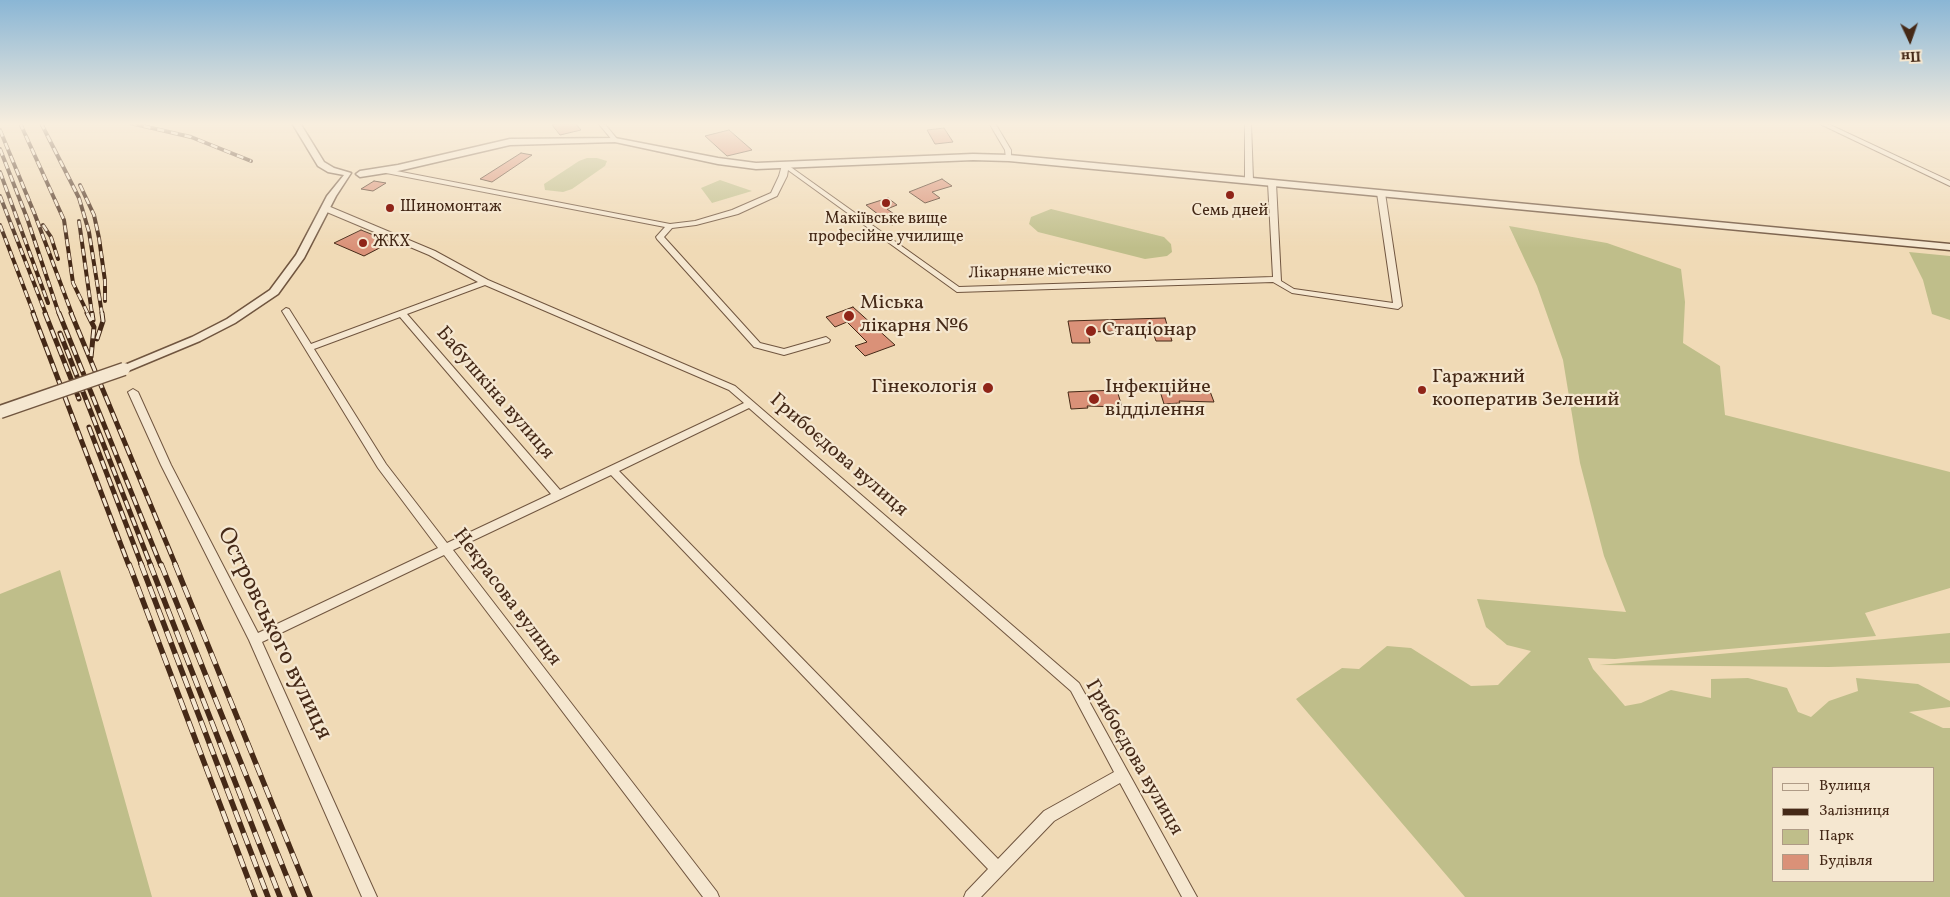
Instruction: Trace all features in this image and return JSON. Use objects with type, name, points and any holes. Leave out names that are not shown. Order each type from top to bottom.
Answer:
[{"type":"street","points":[[322,165],[330,170],[352,175],[405,165]]},
{"type":"street","points":[[747,165],[788,165]]},
{"type":"street","points":[[381,170],[670,226],[696,223],[735,212],[774,194],[783,176],[785,165]]},
{"type":"street","name":"Лікарняне містечко","points":[[785,165],[957,290],[1276,280]]},
{"type":"street","points":[[1084,165],[1950,247]]},
{"type":"street","points":[[1249,165],[1249,180]]},
{"type":"street","points":[[1910,165],[1950,184]]},
{"type":"street","points":[[0,412],[124,369],[196,339],[232,321],[266,299],[284,281],[301,256],[326,208],[352,175]]},
{"type":"street","points":[[1272,183],[1277,282],[1292,291],[1398,306],[1381,193]]},
{"type":"street","name":"Грибоєдова вулиця","points":[[326,208],[432,253],[485,282],[732,388],[1074,687],[1190,897]]},
{"type":"street","points":[[643,221],[660,237],[757,345],[784,352],[826,340]]},
{"type":"street","points":[[660,237],[670,226]]},
{"type":"street","points":[[310,348],[403,315],[485,282]]},
{"type":"street","name":"Некрасова вулиця","points":[[286,311],[382,466],[712,897]]},
{"type":"street","name":"Бабушкіна вулиця","points":[[403,315],[558,495]]},
{"type":"street","name":"Островського вулиця","points":[[133,392],[166,465],[255,640],[370,897]]},
{"type":"street","points":[[255,640],[750,404]]},
{"type":"street","points":[[612,470],[998,869]]},
{"type":"street","points":[[970,897],[1048,816],[1122,774]]},
{"type":"green space","points":[[573,165],[605,165],[572,189],[563,192],[545,190],[544,184]]},
{"type":"green space","points":[[720,180],[752,191],[712,203],[701,188]]},
{"type":"green space","points":[[1051,209],[1164,237],[1171,244],[1172,252],[1167,256],[1145,259],[1038,232],[1029,224],[1031,217]]},
{"type":"green space","points":[[1509,226],[1607,243],[1681,269],[1685,302],[1683,343],[1720,366],[1725,415],[1950,472],[1950,588],[1865,613],[1876,636],[1615,659],[1588,658],[1593,669],[1625,706],[1641,703],[1671,690],[1711,698],[1711,679],[1748,678],[1787,688],[1798,712],[1811,717],[1829,701],[1858,691],[1856,678],[1918,684],[1950,701],[1950,707],[1909,712],[1943,728],[1950,728],[1950,897],[1465,897],[1296,699],[1342,668],[1359,669],[1387,646],[1411,648],[1471,686],[1498,685],[1531,651],[1507,645],[1486,627],[1477,599],[1626,612],[1604,556],[1580,463],[1563,360],[1537,286]]},
{"type":"green space","points":[[1909,252],[1950,256],[1950,320],[1932,314],[1923,280]]},
{"type":"green space","points":[[60,570],[152,897],[0,897],[0,594]]},
{"type":"green space","points":[[1950,633],[1950,663],[1829,667],[1599,665]]},
{"type":"building","points":[[502,165],[517,165],[492,182],[480,179]]},
{"type":"building","points":[[942,179],[952,186],[932,192],[940,198],[925,203],[909,192]]},
{"type":"building","points":[[374,181],[386,183],[373,191],[361,189]]},
{"type":"building","points":[[888,198],[897,205],[887,209],[904,221],[892,225],[866,205]]},
{"type":"building","name":"ЖКХ","points":[[361,230],[391,242],[364,256],[334,243]]},
{"type":"building","points":[[853,307],[895,345],[865,356],[855,346],[867,342],[847,322],[835,327],[826,317]]},
{"type":"building","name":"Стаціонар","points":[[1165,318],[1172,341],[1156,341],[1152,330],[1088,332],[1090,343],[1072,343],[1068,321]]},
{"type":"building","points":[[1208,386],[1214,402],[1179,401],[1180,403],[1164,404],[1159,388]]},
{"type":"building","name":"Інфекційне відділення","points":[[1117,390],[1122,407],[1087,406],[1088,408],[1071,409],[1068,392]]},
{"type":"railway","points":[[6,165],[27,218],[59,314]]},
{"type":"railway","points":[[14,165],[72,314]]},
{"type":"railway","points":[[39,165],[64,220],[73,283],[88,314]]},
{"type":"railway","points":[[62,165],[79,198],[89,232],[102,314]]},
{"type":"railway","points":[[0,172],[48,303]]},
{"type":"railway","points":[[80,185],[94,215],[99,238],[105,281],[105,301]]},
{"type":"railway","points":[[0,196],[46,314]]},
{"type":"railway","points":[[79,221],[92,314]]},
{"type":"railway","points":[[0,225],[34,314]]},
{"type":"railway","points":[[43,225],[51,237],[58,259]]},
{"type":"railway","points":[[33,313],[129,566]]},
{"type":"railway","points":[[45,313],[79,399]]},
{"type":"railway","points":[[59,313],[161,566]]},
{"type":"railway","points":[[71,313],[176,566]]},
{"type":"railway","points":[[87,313],[94,327],[91,357]]},
{"type":"railway","points":[[92,313],[93,320]]},
{"type":"railway","points":[[97,339],[103,321],[102,313]]},
{"type":"railway","points":[[60,333],[151,566]]},
{"type":"railway","points":[[89,427],[142,566]]},
{"type":"railway","points":[[129,564],[255,897]]},
{"type":"railway","points":[[141,564],[268,897]]},
{"type":"railway","points":[[150,564],[280,897]]},
{"type":"railway","points":[[161,564],[295,897]]},
{"type":"railway","points":[[175,564],[310,897]]},
{"type":"place","name":"Семь дней","points":[[1230,195]]},
{"type":"place","name":"Макіївське вище професійне училище","points":[[886,203]]},
{"type":"place","name":"Шиномонтаж","points":[[390,208]]},
{"type":"place","name":"ЖКХ","points":[[363,243]]},
{"type":"place","name":"Міська лікарня №6","points":[[849,316]]},
{"type":"place","name":"Стаціонар","points":[[1091,331]]},
{"type":"place","name":"Гінекологія","points":[[988,388]]},
{"type":"place","name":"Гаражний кооператив Зелений","points":[[1422,390]]},
{"type":"place","name":"Інфекційне відділення","points":[[1094,399]]}]
